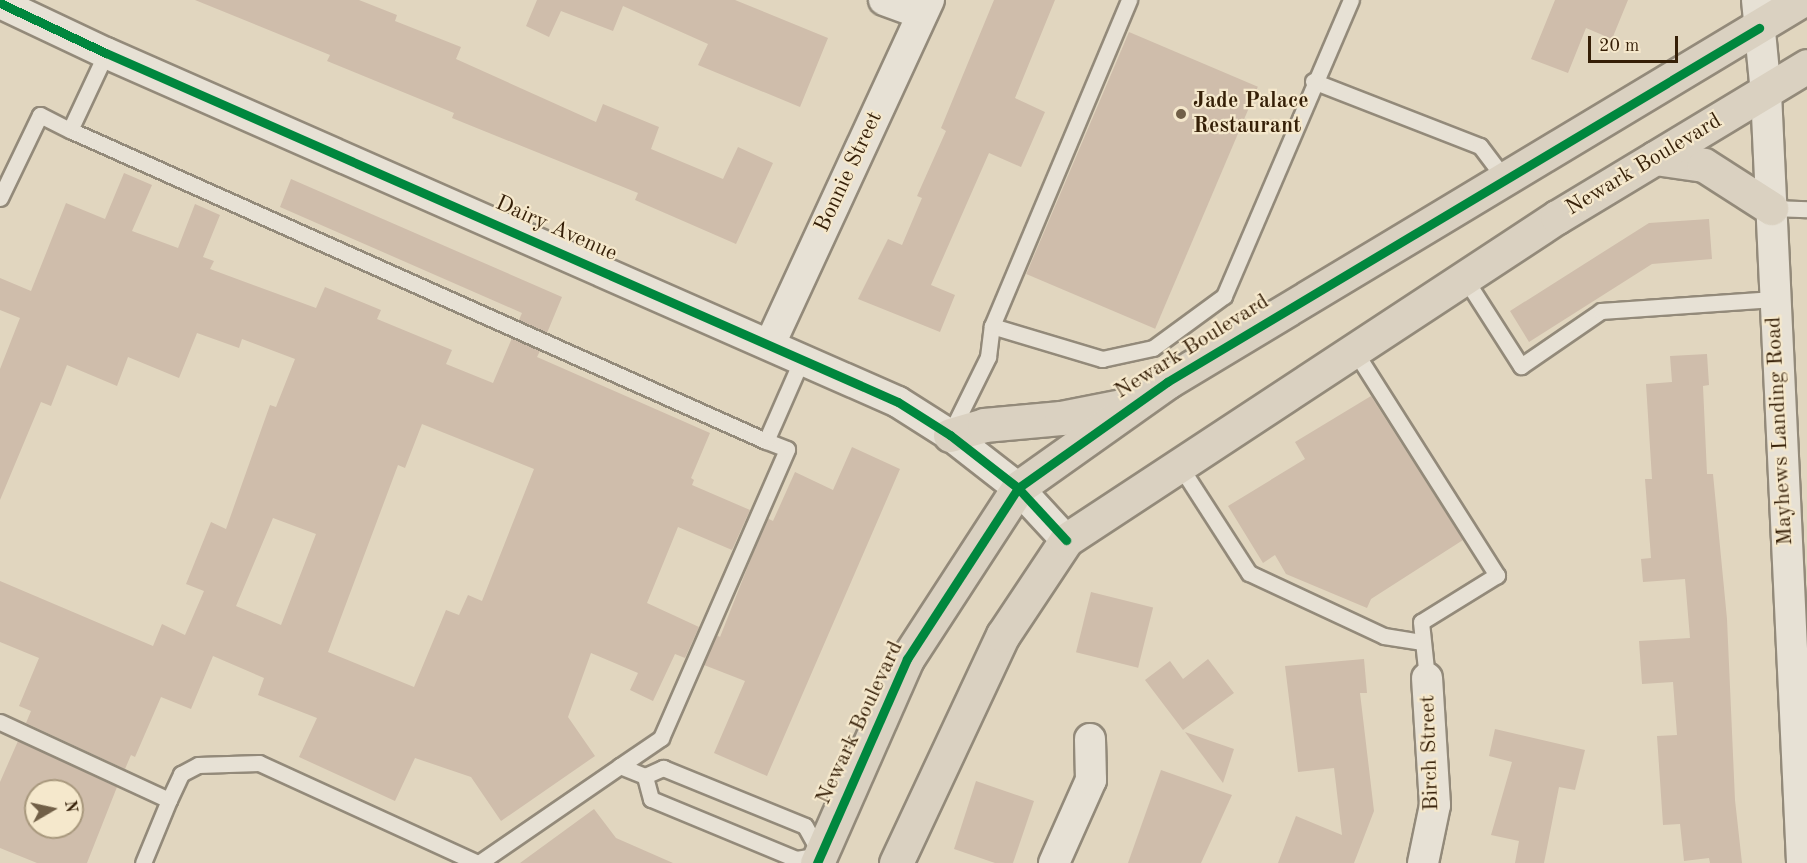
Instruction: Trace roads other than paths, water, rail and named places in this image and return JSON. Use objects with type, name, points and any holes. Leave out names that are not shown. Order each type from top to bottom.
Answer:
[{"type":"main road","name":"Newark Boulevard","points":[[825,860],[907,659],[1018,488],[1137,403],[1505,179],[1758,14],[1802,0]]},
{"type":"main road","name":"Newark Boulevard","points":[[896,863],[1003,635],[1066,540],[1178,463],[1464,278],[1807,66]]},
{"type":"main road","points":[[1655,158],[1704,165],[1771,208]]},
{"type":"main road","points":[[950,435],[984,425],[1061,418],[1137,403]]},
{"type":"street","points":[[884,0],[925,7]]},
{"type":"street","name":"Dairy Avenue","points":[[0,3],[106,53],[898,402],[950,435],[1018,488],[1066,540]]},
{"type":"street","name":"Bonnie Street","points":[[770,344],[925,7]]},
{"type":"street","name":"Mayhews Landing Road","points":[[1758,14],[1766,93],[1802,863]]},
{"type":"street","name":"Birch Street","points":[[1423,863],[1435,805],[1427,678]]},
{"type":"street","points":[[1054,863],[1091,780],[1090,739]]},
{"type":"lane","points":[[950,435],[987,357],[992,326],[1129,0]]},
{"type":"lane","points":[[992,326],[1102,359],[1153,348],[1224,296],[1313,81],[1351,0]]},
{"type":"lane","points":[[70,130],[106,53]]},
{"type":"lane","points":[[1313,81],[1480,146],[1505,179]]},
{"type":"lane","points":[[0,198],[40,115],[788,449],[661,738],[478,863],[259,763],[198,765],[181,774],[143,863]]},
{"type":"lane","points":[[1771,208],[1807,208]]},
{"type":"lane","points":[[1464,278],[1521,366],[1601,311],[1774,300]]},
{"type":"lane","points":[[1354,350],[1497,575],[1421,622],[1427,678]]},
{"type":"lane","points":[[766,441],[802,359]]},
{"type":"lane","points":[[1178,463],[1249,573],[1384,636],[1423,642]]},
{"type":"lane","points":[[0,722],[169,800]]},
{"type":"lane","points":[[620,766],[645,776],[663,768],[805,826],[825,860]]},
{"type":"lane","points":[[645,776],[651,798],[795,859],[825,860]]},
{"type":"place","name":"Jade Palace Restaurant","points":[[1181,114]]}]
